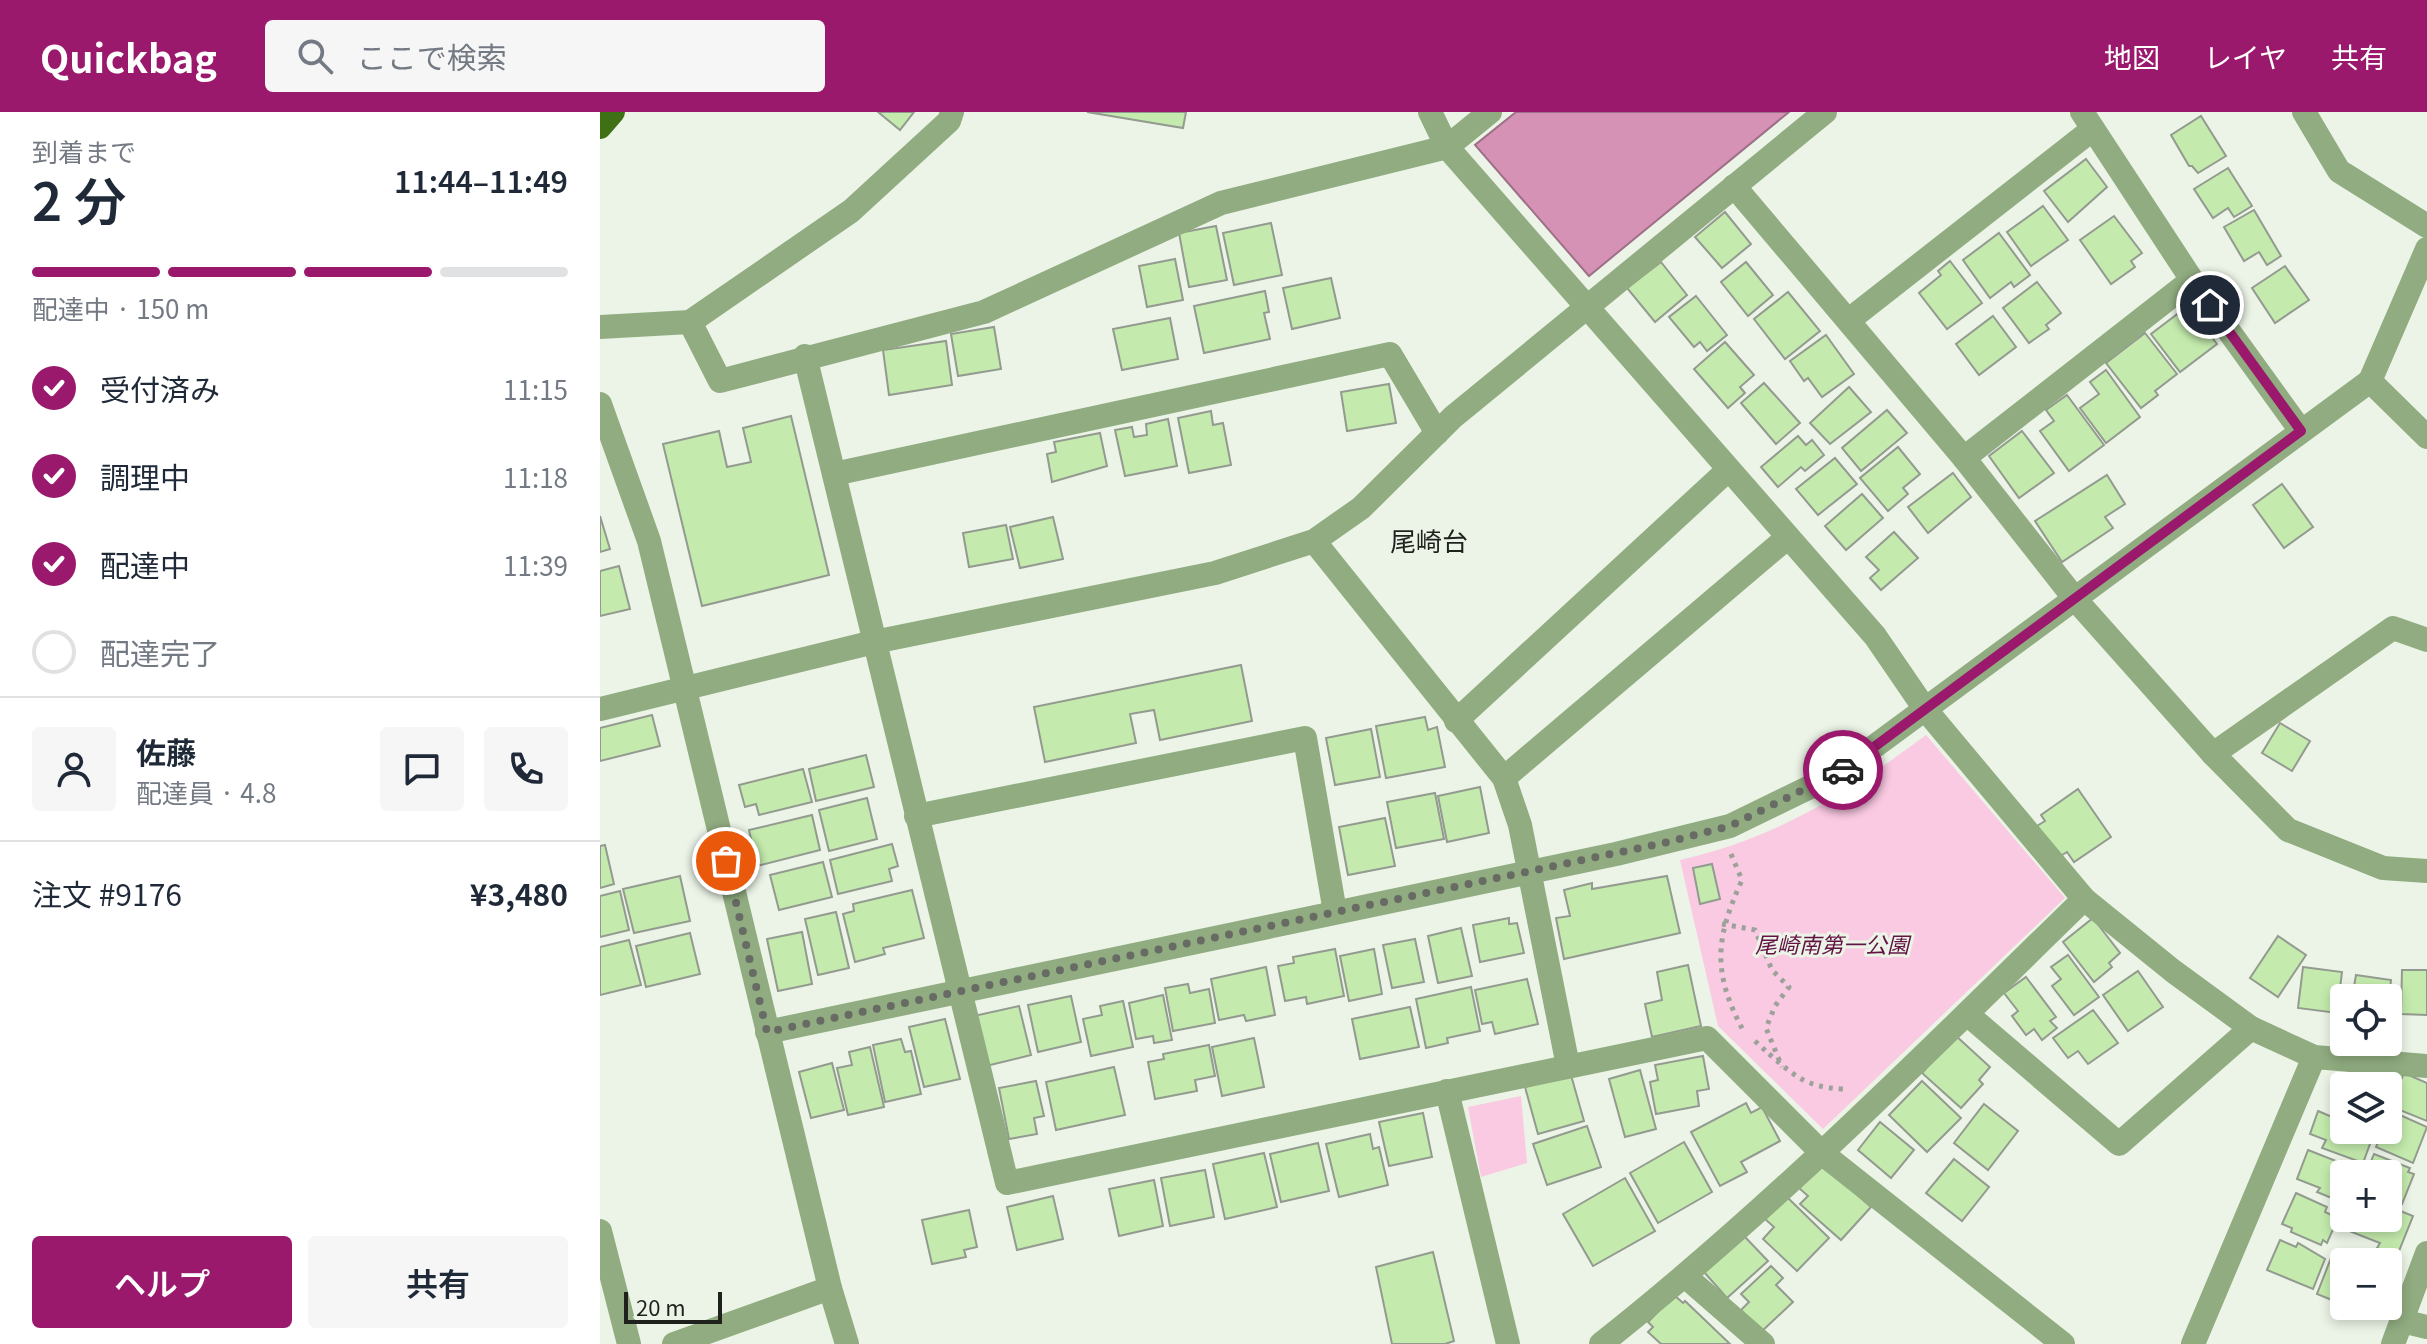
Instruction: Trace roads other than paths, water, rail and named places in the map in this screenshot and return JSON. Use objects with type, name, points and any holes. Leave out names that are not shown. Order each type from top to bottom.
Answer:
[{"type":"main road","points":[[600,127],[613,112]]},
{"type":"street","points":[[600,327],[690,322],[851,211],[949,121],[952,112]]},
{"type":"street","points":[[1430,112],[1447,147],[1875,636],[1925,709],[2084,899],[2251,1028],[2314,1057],[2427,1066]]},
{"type":"street","points":[[690,322],[720,381],[805,356],[984,312],[1221,203],[1447,147],[1490,112]]},
{"type":"street","points":[[600,709],[874,642],[1215,573],[1314,541],[1361,508],[1437,433],[1585,307],[1825,112]]},
{"type":"street","points":[[2304,112],[2339,171],[2427,226]]},
{"type":"street","points":[[1849,320],[2088,121],[2192,280],[2301,431]]},
{"type":"street","points":[[1734,186],[1964,458],[2075,599],[2213,754],[2288,830],[2383,868],[2427,871]]},
{"type":"street","points":[[767,1032],[1529,872],[1719,829],[1837,774],[2370,381],[2427,249]]},
{"type":"street","points":[[1964,458],[2192,280]]},
{"type":"street","points":[[834,474],[1390,354],[1437,433]]},
{"type":"street","points":[[805,356],[957,991],[1007,1183],[1707,1038],[1823,1154],[2063,1344]]},
{"type":"street","points":[[2370,381],[2427,437]]},
{"type":"street","points":[[600,404],[607,448],[649,541],[830,1288],[847,1344]]},
{"type":"street","points":[[1456,721],[1728,470]]},
{"type":"street","points":[[1504,778],[1788,537]]},
{"type":"street","points":[[1314,541],[1504,778],[1520,825],[1568,1066]]},
{"type":"street","points":[[2213,754],[2393,628],[2427,640]]},
{"type":"street","points":[[916,816],[1305,738],[1335,912]]},
{"type":"street","points":[[1601,1344],[1686,1277],[1823,1154],[2084,899]]},
{"type":"street","points":[[1967,1014],[2119,1144],[2251,1028]]},
{"type":"street","points":[[2193,1344],[2314,1057]]},
{"type":"street","points":[[1447,1091],[1508,1344]]},
{"type":"street","points":[[600,1231],[608,1304],[629,1344]]},
{"type":"street","points":[[2393,1344],[2427,1253]]},
{"type":"street","points":[[1686,1277],[1763,1344]]},
{"type":"street","points":[[674,1344],[830,1288]]},
{"type":"street","points":[[2402,1321],[2427,1327]]},
{"type":"district","name":"尾崎台","points":[[1429,539]]},
{"type":"park label","name":"尾崎南第一公園","points":[[1832,943]]}]
